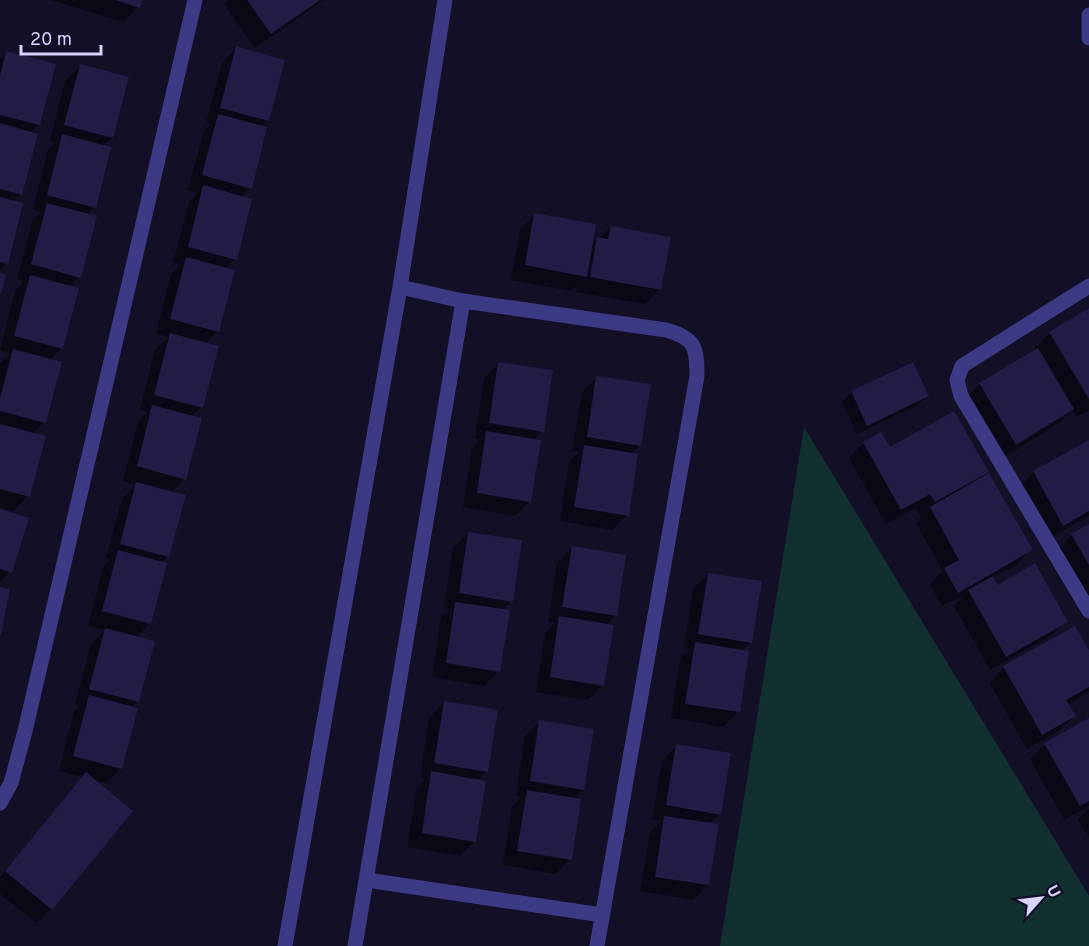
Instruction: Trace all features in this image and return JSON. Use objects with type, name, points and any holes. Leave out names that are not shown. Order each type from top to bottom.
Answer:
[{"type":"street","points":[[0,803],[11,783],[25,731],[195,0]]},
{"type":"street","points":[[285,946],[400,287],[445,0]]},
{"type":"street","points":[[1089,15],[1089,38]]},
{"type":"street","points":[[1089,286],[962,366],[957,380],[961,396],[1089,610]]},
{"type":"street","points":[[400,287],[463,301],[666,330],[684,335],[693,344],[697,358],[697,376],[597,946]]},
{"type":"street","points":[[355,946],[463,301]]},
{"type":"street","points":[[367,880],[602,915]]},
{"type":"green space","points":[[804,427],[1089,896],[1089,946],[720,946]]},
{"type":"building","points":[[115,0],[142,0],[140,8]]},
{"type":"building","points":[[247,0],[320,0],[271,34]]},
{"type":"building","points":[[236,46],[285,60],[269,121],[220,108]]},
{"type":"building","points":[[6,51],[56,64],[40,125],[0,115],[0,76]]},
{"type":"building","points":[[80,64],[129,77],[113,138],[64,125]]},
{"type":"building","points":[[218,114],[267,127],[252,189],[202,175]]},
{"type":"building","points":[[0,123],[38,134],[22,195],[0,189]]},
{"type":"building","points":[[62,134],[111,147],[96,208],[47,195]]},
{"type":"building","points":[[203,185],[252,199],[237,260],[188,247]]},
{"type":"building","points":[[0,197],[23,203],[8,264],[0,262]]},
{"type":"building","points":[[47,203],[97,216],[81,278],[31,264]]},
{"type":"building","points":[[534,213],[596,224],[587,277],[525,265]]},
{"type":"building","points":[[611,226],[671,237],[661,290],[590,277],[597,237],[608,239]]},
{"type":"building","points":[[186,257],[235,270],[219,332],[170,319]]},
{"type":"building","points":[[0,273],[6,275],[1,294],[0,294]]},
{"type":"building","points":[[30,275],[79,288],[63,349],[14,336]]},
{"type":"building","points":[[1089,308],[1089,399],[1049,332]]},
{"type":"building","points":[[170,333],[219,346],[203,408],[154,395]]},
{"type":"building","points":[[1038,348],[1074,409],[1016,445],[979,383]]},
{"type":"building","points":[[13,349],[62,362],[46,423],[0,411],[0,398]]},
{"type":"building","points":[[498,362],[553,370],[544,432],[489,423]]},
{"type":"building","points":[[913,362],[929,396],[867,426],[851,391]]},
{"type":"building","points":[[596,376],[651,384],[641,446],[587,437]]},
{"type":"building","points":[[152,405],[202,418],[186,480],[137,466]]},
{"type":"building","points":[[954,411],[989,472],[935,502],[930,494],[901,510],[863,442],[881,432],[890,447]]},
{"type":"building","points":[[0,424],[46,436],[30,497],[0,489]]},
{"type":"building","points":[[486,431],[541,440],[531,502],[477,493]]},
{"type":"building","points":[[1089,440],[1089,511],[1063,526],[1033,471]]},
{"type":"building","points":[[584,445],[638,454],[629,516],[574,507]]},
{"type":"building","points":[[989,473],[1033,550],[958,593],[944,568],[959,560],[930,507]]},
{"type":"building","points":[[136,482],[186,495],[169,557],[120,544]]},
{"type":"building","points":[[0,509],[29,518],[12,573],[0,569]]},
{"type":"building","points":[[1089,524],[1089,565],[1071,534]]},
{"type":"building","points":[[468,532],[522,540],[513,602],[459,593]]},
{"type":"building","points":[[572,546],[626,555],[617,616],[562,607]]},
{"type":"building","points":[[118,550],[167,563],[151,624],[102,611]]},
{"type":"building","points":[[1035,563],[1068,622],[1006,657],[968,590],[993,576],[998,585]]},
{"type":"building","points":[[708,573],[762,581],[752,643],[698,634]]},
{"type":"building","points":[[0,587],[10,589],[1,635],[0,635]]},
{"type":"building","points":[[455,602],[510,610],[500,672],[446,663]]},
{"type":"building","points":[[559,616],[614,625],[604,686],[550,677]]},
{"type":"building","points":[[1075,626],[1089,650],[1089,687],[1066,700],[1076,716],[1042,735],[1003,666]]},
{"type":"building","points":[[105,628],[155,641],[139,702],[89,689]]},
{"type":"building","points":[[695,642],[749,651],[740,712],[685,704]]},
{"type":"building","points":[[89,695],[138,708],[122,769],[73,756]]},
{"type":"building","points":[[444,701],[498,710],[488,772],[434,763]]},
{"type":"building","points":[[1089,718],[1089,801],[1080,806],[1044,743]]},
{"type":"building","points":[[539,720],[594,729],[584,790],[530,781]]},
{"type":"building","points":[[676,744],[731,753],[721,815],[666,805]]},
{"type":"building","points":[[431,771],[486,781],[476,842],[422,833]]},
{"type":"building","points":[[86,772],[133,811],[52,910],[5,871]]},
{"type":"building","points":[[527,790],[581,799],[572,860],[517,851]]},
{"type":"building","points":[[664,816],[719,824],[709,885],[655,877]]}]
